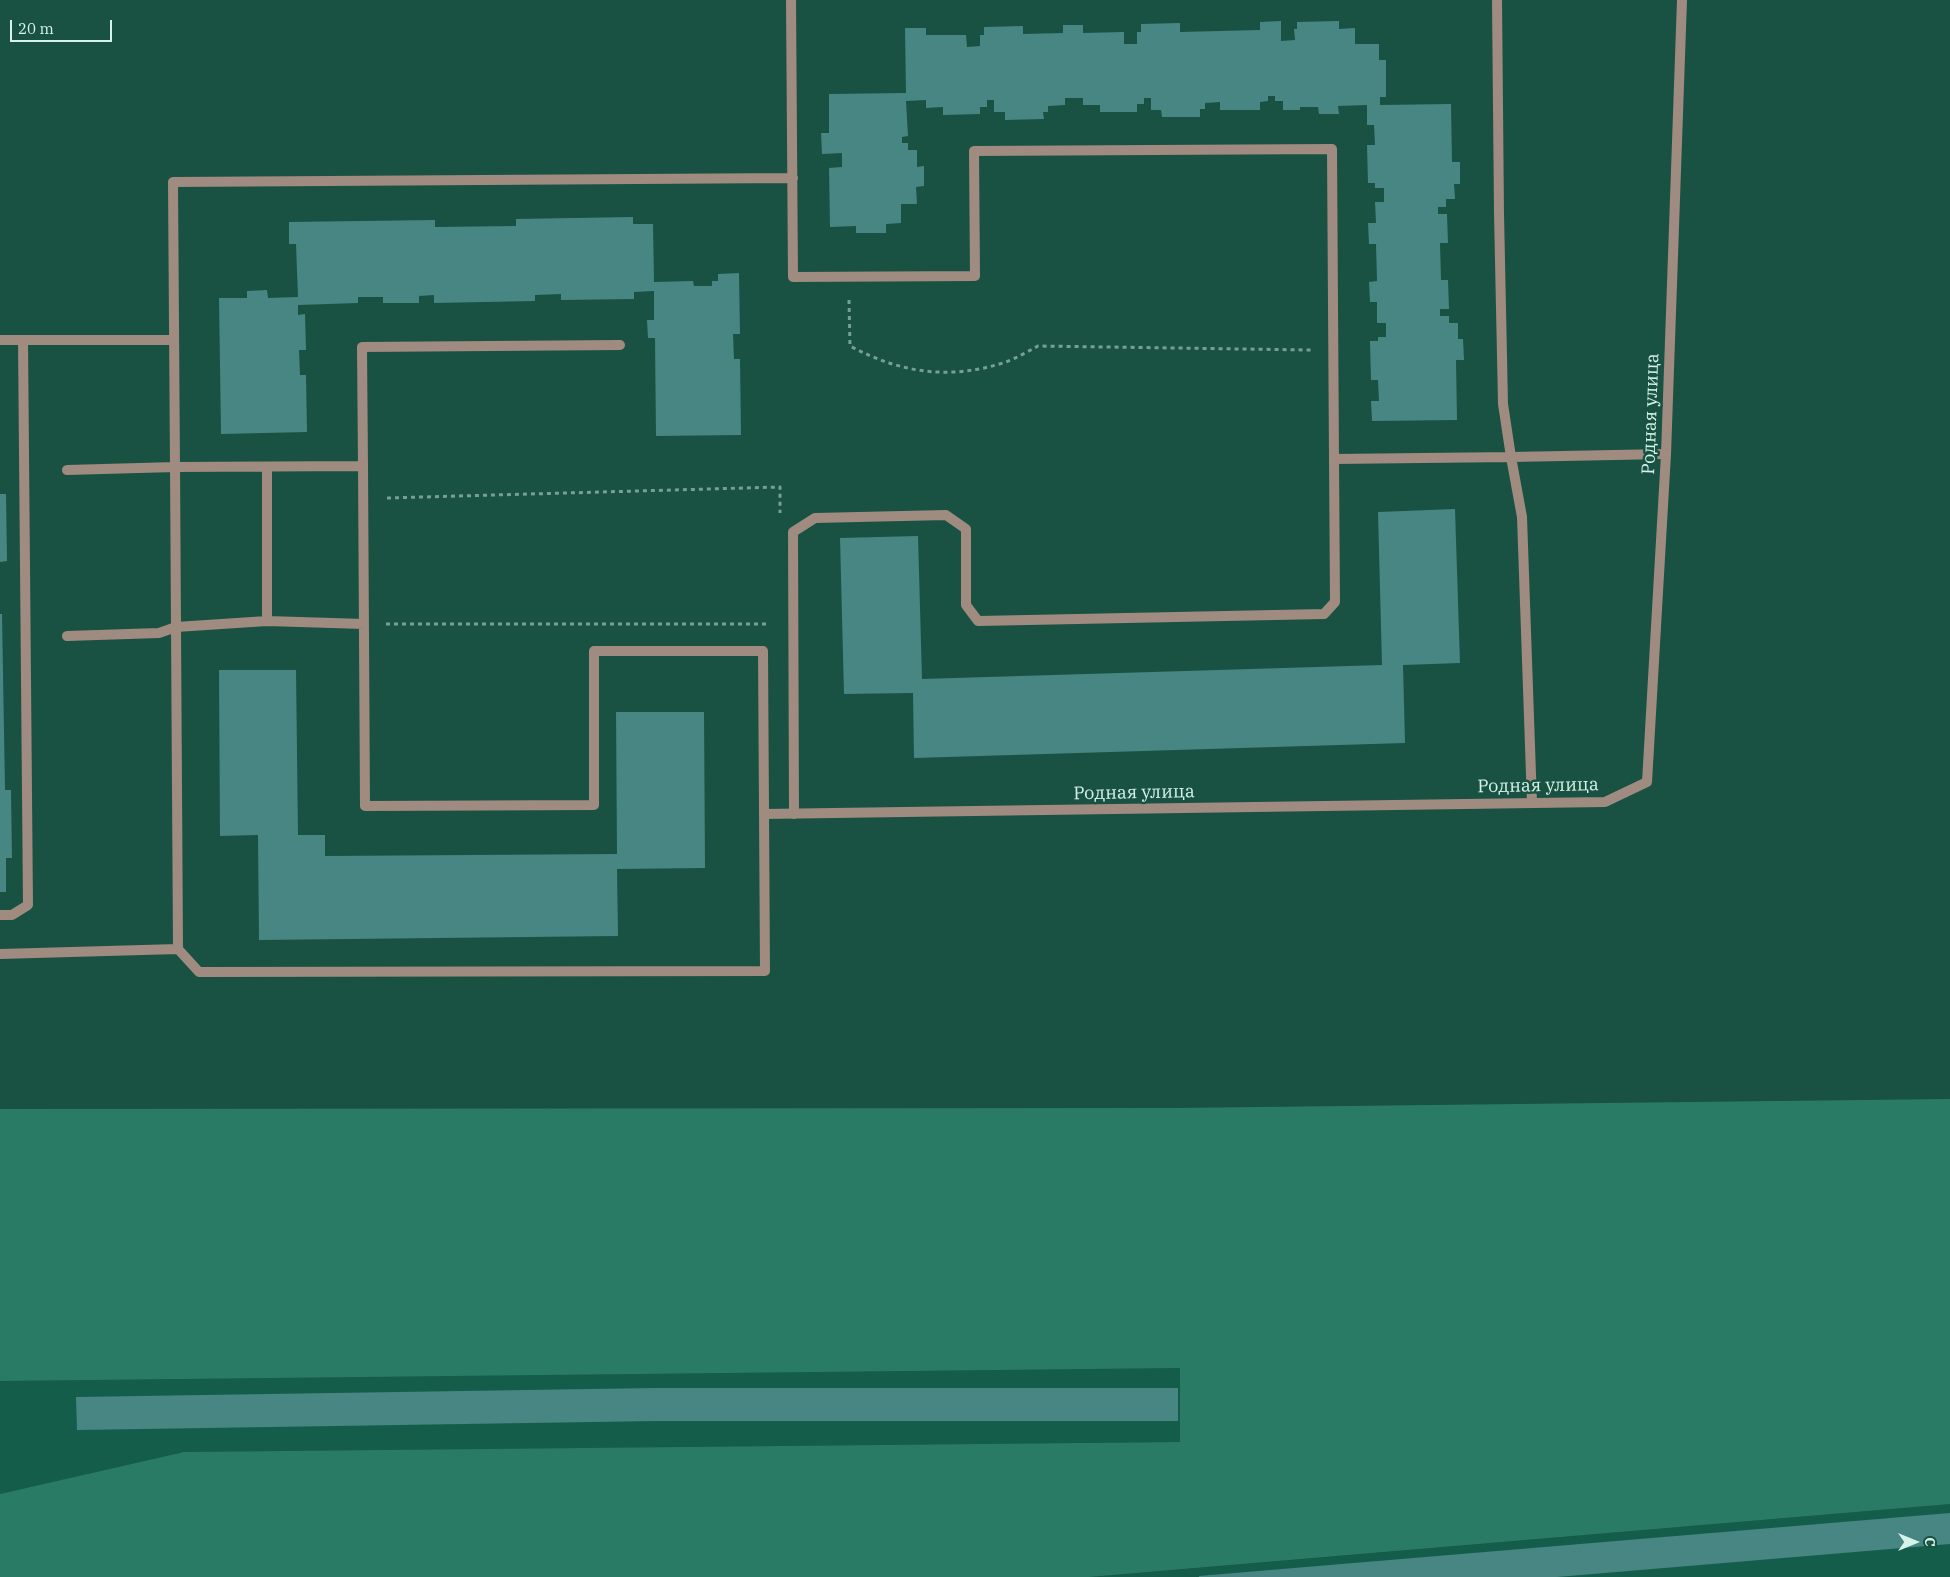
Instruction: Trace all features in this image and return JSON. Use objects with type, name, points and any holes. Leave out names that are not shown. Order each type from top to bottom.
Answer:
[{"type":"street","points":[[791,0],[793,277],[975,276],[974,151],[1332,149],[1336,602],[1324,614],[978,621],[966,605],[966,529],[946,516],[815,518],[793,532],[794,814]]},
{"type":"street","points":[[1497,0],[1503,404],[1522,517],[1532,803]]},
{"type":"street","name":"Родная улица","points":[[764,814],[1605,802],[1647,782],[1666,454],[1682,0]]},
{"type":"street","points":[[620,345],[362,347],[365,806],[594,805],[594,651],[763,651],[765,971],[199,972],[178,949],[173,182],[793,178]]},
{"type":"street","points":[[0,340],[174,340]]},
{"type":"street","points":[[0,915],[12,915],[28,905],[23,340]]},
{"type":"street","points":[[1334,459],[1666,454]]},
{"type":"street","points":[[267,466],[267,621]]},
{"type":"street","points":[[67,470],[175,467],[363,466]]},
{"type":"street","points":[[67,636],[159,633],[176,627],[267,621],[364,624]]},
{"type":"street","points":[[0,954],[178,949]]},
{"type":"path","points":[[848,277],[850,346],[875,359],[896,366],[942,373],[975,370],[1006,362],[1038,346],[1334,351]]},
{"type":"path","points":[[364,499],[780,488],[780,517]]},
{"type":"path","points":[[364,624],[773,624]]},
{"type":"shaded area","points":[[1950,1099],[1950,1504],[1089,1577],[0,1577],[0,1494],[184,1452],[1180,1442],[1180,1368],[0,1381],[0,1109],[1174,1108]]},
{"type":"shaded area","points":[[1180,1368],[1180,1442],[184,1452],[0,1494],[0,1381]]},
{"type":"shaded area","points":[[1950,1504],[1950,1577],[1089,1577],[1165,1571]]},
{"type":"building","points":[[1281,21],[1281,41],[1295,40],[1294,29],[1297,29],[1297,22],[1339,21],[1339,29],[1355,28],[1355,44],[1379,44],[1379,60],[1386,60],[1386,97],[1380,97],[1380,105],[1451,104],[1452,162],[1460,162],[1460,184],[1454,184],[1455,199],[1446,199],[1446,207],[1438,207],[1438,214],[1447,214],[1448,243],[1440,243],[1441,280],[1448,280],[1449,309],[1440,309],[1440,316],[1449,316],[1449,323],[1458,323],[1458,339],[1463,339],[1464,360],[1456,360],[1457,420],[1372,421],[1371,401],[1379,401],[1378,380],[1371,380],[1370,341],[1378,341],[1378,337],[1386,337],[1386,323],[1377,323],[1377,302],[1370,302],[1369,282],[1377,281],[1376,244],[1369,244],[1368,223],[1376,223],[1375,202],[1384,202],[1384,188],[1375,188],[1375,183],[1368,183],[1367,145],[1375,145],[1374,125],[1367,125],[1367,105],[1338,106],[1339,114],[1319,114],[1318,107],[1300,107],[1300,110],[1283,110],[1283,101],[1275,101],[1275,96],[1268,96],[1268,101],[1260,102],[1260,110],[1220,110],[1220,102],[1205,103],[1205,109],[1200,109],[1200,117],[1162,117],[1161,110],[1151,110],[1151,98],[1144,98],[1144,104],[1137,104],[1137,112],[1100,112],[1100,105],[1083,105],[1083,98],[1065,98],[1065,105],[1048,106],[1048,112],[1043,112],[1044,119],[1005,120],[1005,112],[994,112],[994,100],[987,100],[987,107],[980,107],[980,114],[943,115],[943,107],[926,108],[926,100],[906,101],[908,136],[902,137],[902,143],[908,143],[908,150],[917,150],[917,167],[924,166],[924,186],[916,187],[917,204],[901,204],[901,223],[886,224],[886,233],[856,233],[856,226],[830,227],[829,168],[842,167],[842,153],[822,154],[821,133],[829,133],[829,94],[906,93],[905,28],[926,28],[926,35],[966,35],[967,47],[980,46],[980,35],[984,35],[984,27],[1023,26],[1023,34],[1063,33],[1063,25],[1083,25],[1083,33],[1124,32],[1124,44],[1137,44],[1137,32],[1141,32],[1141,24],[1180,23],[1180,32],[1260,30],[1260,22]]},
{"type":"building","points":[[633,217],[633,224],[653,224],[654,282],[693,281],[694,286],[712,286],[712,281],[718,281],[718,274],[739,273],[740,334],[733,334],[734,359],[740,359],[741,435],[656,436],[655,338],[648,338],[647,320],[654,320],[654,291],[634,292],[634,299],[561,300],[561,294],[535,295],[535,301],[434,303],[434,295],[419,296],[419,303],[383,303],[383,297],[358,297],[358,303],[298,305],[298,315],[305,314],[306,350],[299,350],[300,375],[306,375],[307,432],[221,434],[219,298],[247,298],[247,291],[267,290],[268,298],[298,297],[296,244],[289,244],[289,222],[435,220],[435,227],[516,226],[516,219]]},
{"type":"building","points":[[0,494],[6,494],[7,561],[0,562]]},
{"type":"building","points":[[1455,509],[1460,663],[1403,665],[1405,743],[914,758],[913,693],[844,694],[840,538],[918,536],[922,679],[1382,665],[1378,512]]},
{"type":"building","points":[[0,614],[2,614],[5,790],[11,790],[12,858],[6,858],[6,892],[0,892]]},
{"type":"building","points":[[219,670],[296,670],[298,835],[325,835],[325,856],[617,854],[616,712],[704,712],[705,868],[617,869],[618,936],[259,940],[258,835],[220,836]]},
{"type":"building","points":[[656,1388],[1178,1388],[1178,1421],[656,1421],[77,1430],[76,1397]]},
{"type":"building","points":[[1950,1513],[1950,1544],[1557,1577],[1199,1577],[1199,1576]]}]
